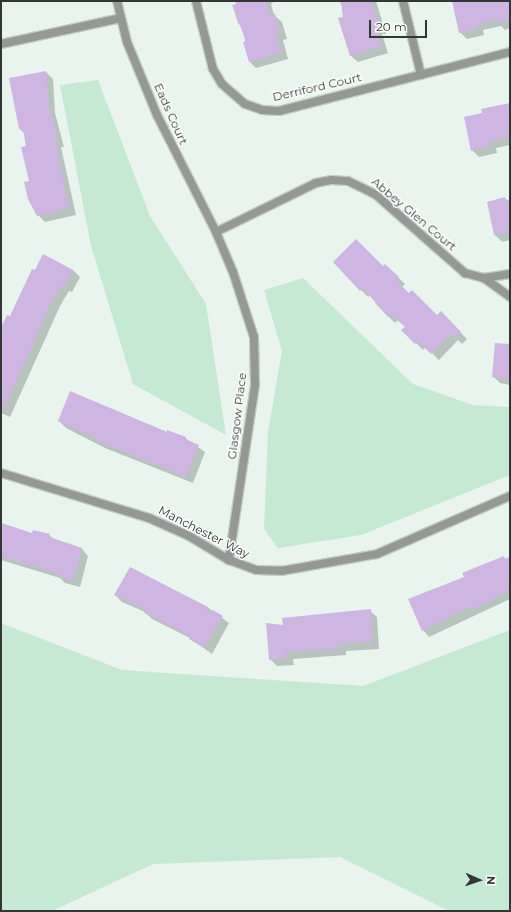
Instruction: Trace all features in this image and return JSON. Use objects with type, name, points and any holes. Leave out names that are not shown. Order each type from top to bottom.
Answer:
[{"type":"street","name":"Eads Court","points":[[117,1],[127,42],[157,115],[216,232]]},
{"type":"street","name":"Derriford Court","points":[[196,1],[213,69],[222,84],[231,95],[245,104],[262,110],[279,111],[510,52]]},
{"type":"street","points":[[403,1],[421,75]]},
{"type":"street","points":[[1,44],[121,18]]},
{"type":"street","name":"Abbey Glen Court","points":[[216,232],[316,183],[332,180],[348,181],[375,194],[466,274],[484,278],[510,274]]},
{"type":"street","name":"Glasgow Place","points":[[216,232],[233,272],[255,344],[255,385],[229,560]]},
{"type":"street","name":"Abbey Glen Court","points":[[484,278],[510,296]]},
{"type":"street","name":"Manchester Way","points":[[1,473],[149,518],[189,536],[229,560],[256,570],[281,571],[377,554],[510,496]]},
{"type":"green space","points":[[98,80],[150,216],[206,304],[226,435],[133,384],[91,246],[60,85]]},
{"type":"green space","points":[[303,278],[413,384],[473,405],[510,407],[510,475],[361,535],[278,548],[264,529],[268,432],[282,351],[264,290]]},
{"type":"green space","points":[[1,623],[122,670],[363,686],[510,630],[510,911],[449,911],[340,857],[153,864],[52,911],[1,911]]},
{"type":"building","points":[[235,1],[266,1],[270,16],[275,14],[280,32],[276,34],[282,52],[249,62],[243,42],[246,41],[232,5],[236,4]]},
{"type":"building","points":[[341,1],[372,1],[380,27],[376,28],[382,46],[350,56],[338,18],[343,17]]},
{"type":"building","points":[[452,1],[510,1],[510,20],[497,23],[496,19],[477,24],[478,28],[459,33]]},
{"type":"building","points":[[46,71],[49,106],[58,140],[55,141],[69,208],[37,216],[28,199],[24,182],[29,181],[21,147],[26,146],[23,129],[19,129],[9,78]]},
{"type":"building","points":[[510,103],[510,137],[490,142],[491,146],[471,151],[464,117],[482,113],[481,109]]},
{"type":"building","points":[[505,197],[506,201],[510,200],[510,232],[494,235],[487,202]]},
{"type":"building","points":[[356,239],[383,266],[385,264],[399,277],[396,280],[409,293],[412,290],[437,315],[441,311],[461,332],[455,338],[451,334],[431,354],[418,341],[415,344],[401,330],[405,327],[391,314],[388,317],[363,288],[360,291],[333,262]]},
{"type":"building","points":[[43,254],[73,270],[65,286],[62,285],[53,299],[3,411],[1,410],[1,328],[7,315],[10,316],[32,269],[35,270]]},
{"type":"building","points":[[495,343],[510,344],[510,379],[492,377]]},
{"type":"building","points":[[70,391],[167,432],[167,430],[186,437],[185,439],[199,445],[186,477],[97,441],[98,439],[58,421]]},
{"type":"building","points":[[1,523],[32,533],[33,530],[50,534],[49,537],[82,548],[73,581],[57,576],[58,573],[1,557]]},
{"type":"building","points":[[504,556],[505,559],[510,557],[510,589],[487,603],[470,610],[469,607],[422,631],[408,599],[464,577],[462,573]]},
{"type":"building","points":[[130,567],[208,607],[206,610],[212,613],[213,610],[223,616],[204,648],[189,639],[191,636],[144,613],[146,610],[114,595]]},
{"type":"building","points":[[371,609],[373,642],[339,644],[340,648],[287,652],[287,658],[269,660],[266,623],[283,625],[282,618]]}]
